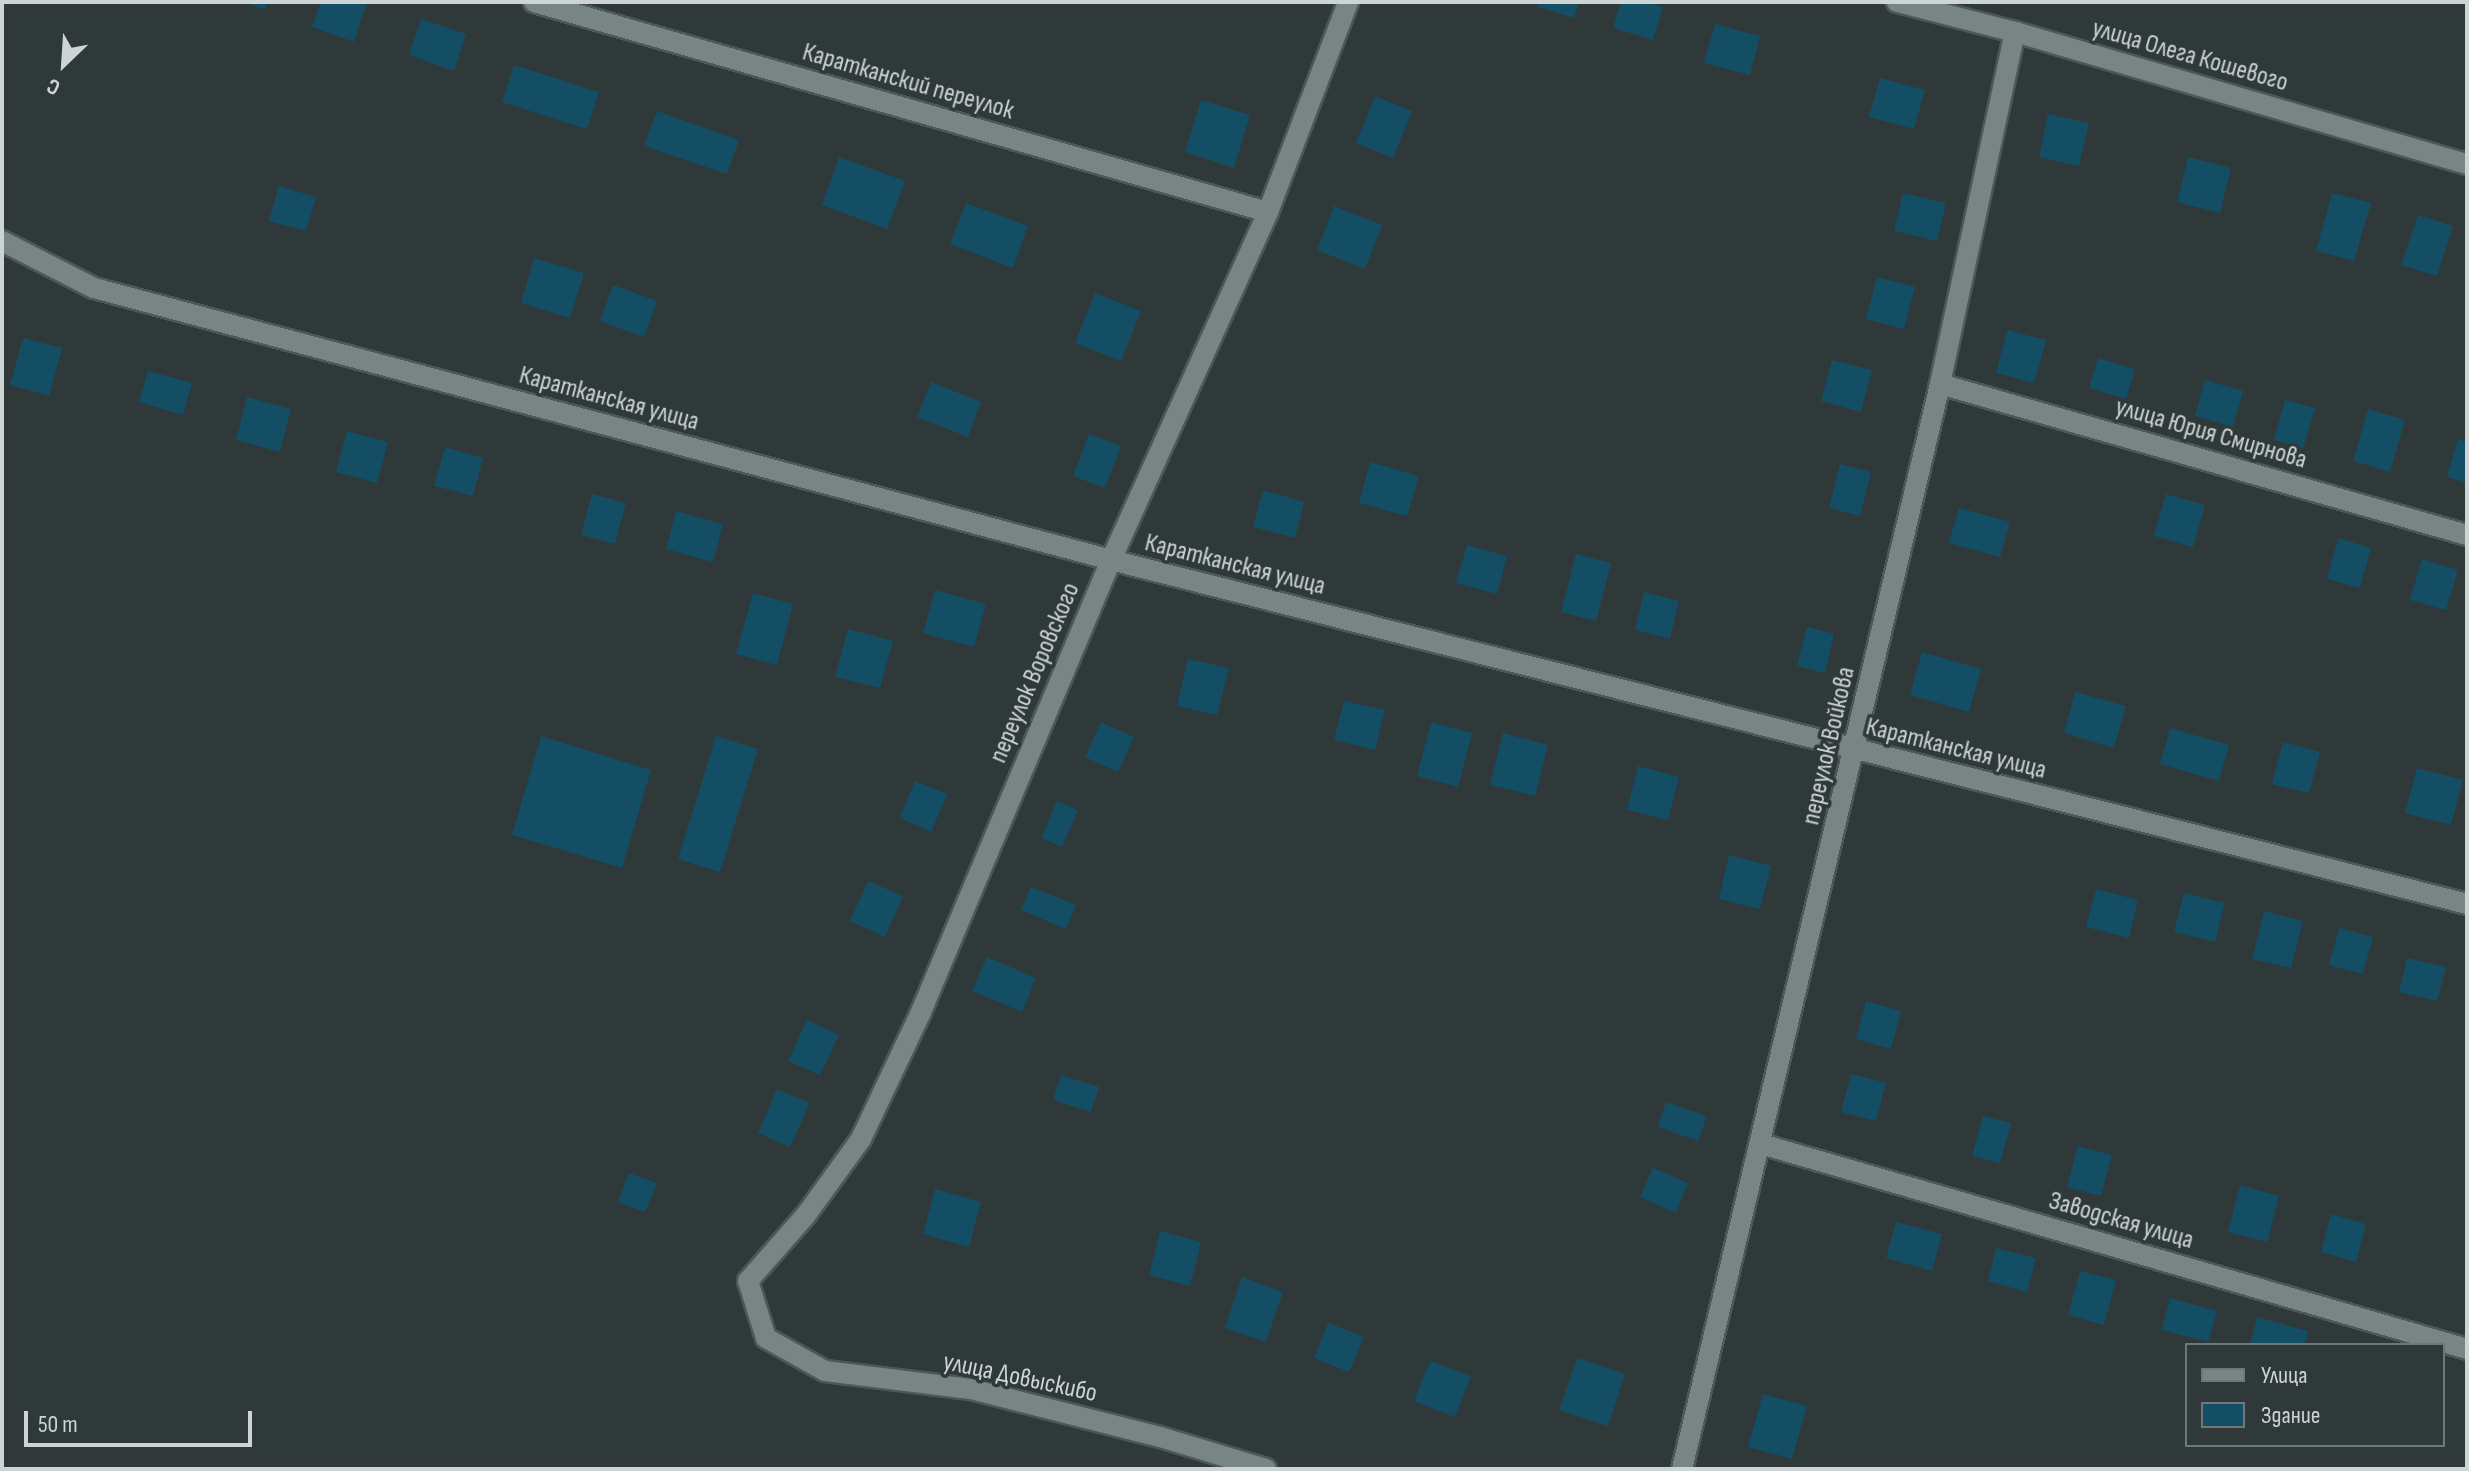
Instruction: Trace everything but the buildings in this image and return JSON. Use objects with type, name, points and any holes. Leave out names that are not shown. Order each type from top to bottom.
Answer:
[{"type":"street","name":"Каратканский переулок","points":[[534,2],[1268,212]]},
{"type":"street","name":"переулок Воровского","points":[[766,1338],[748,1281],[806,1215],[861,1139],[921,1012],[1111,560],[1268,212],[1348,2]]},
{"type":"street","name":"улица Олега Кошевого","points":[[1897,2],[2015,32],[2467,164]]},
{"type":"street","name":"переулок Войкова","points":[[1682,1469],[1855,751],[1940,384],[2015,32]]},
{"type":"street","name":"Каратканская улица","points":[[2,241],[94,288],[1111,560],[2467,904]]},
{"type":"street","name":"улица Юрия Смирнова","points":[[1940,384],[2467,535]]},
{"type":"street","name":"Заводская улица","points":[[1761,1144],[2467,1349]]},
{"type":"street","name":"улица Довыскибо","points":[[766,1338],[825,1371],[970,1389],[1160,1437],[1266,1469]]}]
